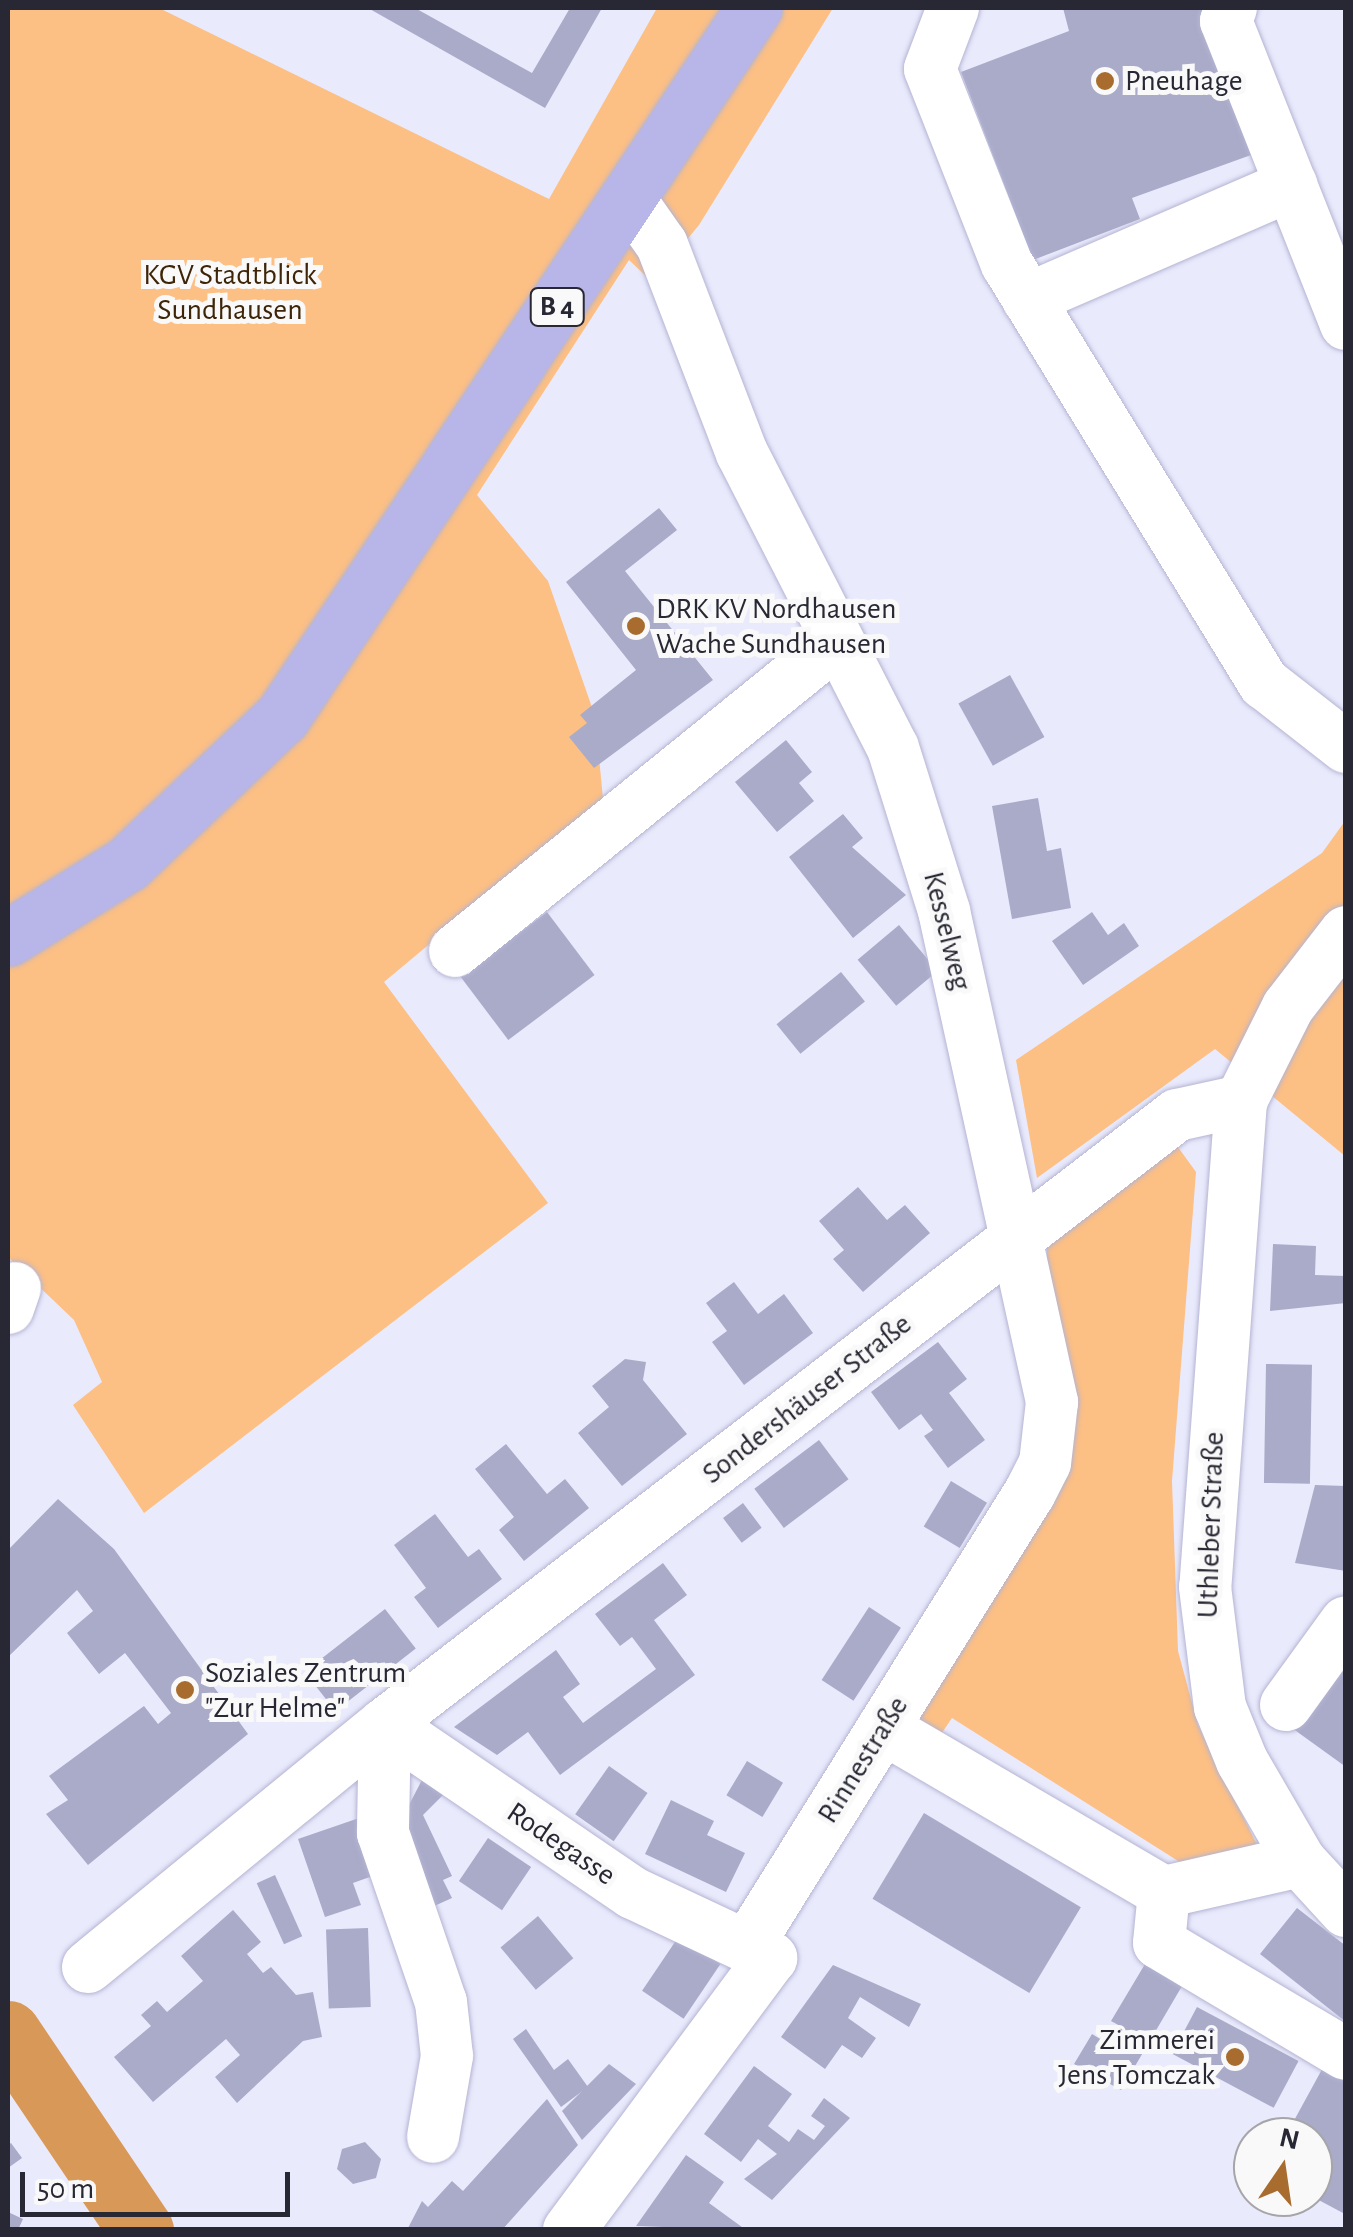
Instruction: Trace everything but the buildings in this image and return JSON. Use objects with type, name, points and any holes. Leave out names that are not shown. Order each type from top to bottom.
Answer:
[{"type":"main road","name":"B 4","points":[[8,938],[127,864],[282,716],[754,8]]},
{"type":"street","points":[[954,8],[930,69],[1028,299],[1264,683],[1346,747]]},
{"type":"street","points":[[1232,8],[1226,21],[1346,324]]},
{"type":"street","points":[[1028,299],[1291,185]]},
{"type":"street","name":"Kesselweg","points":[[629,198],[662,245],[742,453],[893,748],[921,830],[1020,1234]]},
{"type":"street","points":[[455,951],[838,642]]},
{"type":"street","points":[[1241,1102],[1288,1006],[1346,932]]},
{"type":"street","name":"Sondershäuser Straße","points":[[88,1966],[384,1724],[1176,1114],[1241,1102]]},
{"type":"street","name":"Uthleber Straße","points":[[1241,1102],[1214,1429],[1210,1655],[1242,1761],[1300,1860],[1346,1910]]},
{"type":"street","name":"Rinnestraße","points":[[748,1943],[1046,1463],[1052,1402],[1020,1234]]},
{"type":"street","points":[[1286,1704],[1346,1622]]},
{"type":"street","points":[[384,1724],[383,1833],[445,2038],[434,2137]]},
{"type":"street","name":"Rodegasse","points":[[384,1724],[633,1893],[748,1943]]},
{"type":"street","points":[[883,1728],[1164,1892],[1300,1860]]},
{"type":"street","points":[[1164,1892],[1158,1942],[1346,2054]]},
{"type":"street","points":[[569,2230],[771,1958],[748,1943]]},
{"type":"green space","name":"KGV Stadtblick Sundhausen","points":[[8,8],[159,8],[549,199],[657,8],[833,8],[699,225],[652,282],[629,260],[477,495],[548,581],[595,716],[603,799],[384,982],[548,1203],[144,1513],[73,1405],[102,1382],[74,1320],[8,1257]]},
{"type":"green space","points":[[1345,821],[1345,1156],[1215,1049],[1037,1178],[1016,1060],[1322,853]]},
{"type":"green space","points":[[1175,1143],[1196,1172],[1172,1481],[1178,1651],[1198,1725],[1264,1859],[1205,1878],[952,1718],[937,1740],[906,1721],[1046,1494],[1047,1241]]},
{"type":"waterway","points":[[8,2033],[141,2230]]},
{"type":"place","name":"Pneuhage","points":[[1105,81]]},
{"type":"place","name":"DRK KV Nordhausen Wache Sundhausen","points":[[636,626]]},
{"type":"place","name":"Soziales Zentrum \"Zur Helme\"","points":[[185,1690]]},
{"type":"place","name":"Zimmerei Jens Tomczak","points":[[1235,2057]]}]
